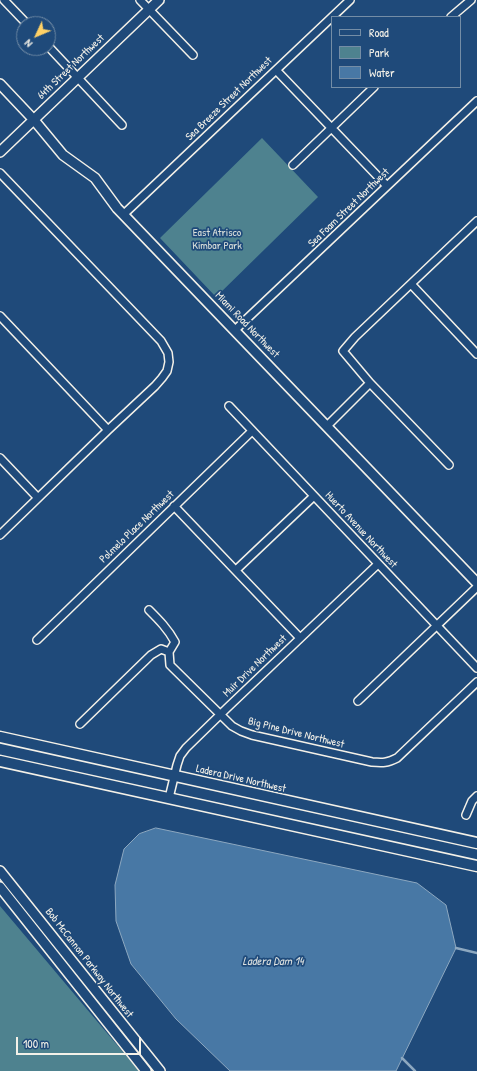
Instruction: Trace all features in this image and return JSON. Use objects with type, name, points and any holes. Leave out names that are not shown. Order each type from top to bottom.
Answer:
[{"type":"main road","name":"Ladera Drive Northwest","points":[[0,737],[477,843]]},
{"type":"main road","points":[[0,761],[477,866]]},
{"type":"street","points":[[4,0],[19,16]]},
{"type":"street","points":[[140,0],[193,55]]},
{"type":"street","name":"64th Street Northwest","points":[[0,152],[159,0]]},
{"type":"street","name":"Sea Breeze Street Northwest","points":[[333,16],[350,0]]},
{"type":"street","points":[[452,16],[471,0]]},
{"type":"street","name":"Sea Breeze Street Northwest","points":[[124,214],[331,18]]},
{"type":"street","points":[[56,54],[122,125]]},
{"type":"street","points":[[276,70],[387,186]]},
{"type":"street","name":"Miami Road Northwest","points":[[0,84],[34,120],[63,155],[95,178],[117,208],[477,583]]},
{"type":"street","points":[[292,165],[373,88]]},
{"type":"street","name":"Sea Foam Street Northwest","points":[[235,330],[477,101]]},
{"type":"street","points":[[0,173],[161,341],[168,353],[169,362],[167,371],[155,386],[0,535]]},
{"type":"street","points":[[449,465],[370,383],[343,351],[355,337],[477,221]]},
{"type":"street","points":[[411,284],[477,354]]},
{"type":"street","points":[[0,316],[108,430]]},
{"type":"street","points":[[327,426],[370,383]]},
{"type":"street","name":"Huerto Avenue Northwest","points":[[229,406],[477,668]]},
{"type":"street","name":"Polmelo Place Northwest","points":[[37,640],[252,431]]},
{"type":"street","points":[[0,458],[38,498]]},
{"type":"street","points":[[236,570],[314,496]]},
{"type":"street","points":[[174,506],[300,638]]},
{"type":"street","name":"Muir Drive Northwest","points":[[169,798],[180,756],[186,748],[378,564]]},
{"type":"street","points":[[358,700],[477,587]]},
{"type":"street","name":"Big Pine Drive Northwest","points":[[149,610],[164,626],[175,642],[169,652],[170,665],[232,726],[241,731],[252,734],[372,762],[384,763],[390,762],[397,758],[477,682]]},
{"type":"street","points":[[80,724],[151,655],[161,649],[169,652]]},
{"type":"street","points":[[466,815],[472,801],[477,796]]},
{"type":"street","name":"Bob McCannon Parkway Northwest","points":[[0,871],[160,1071]]},
{"type":"street","name":"Bob McCannon Parkway Northwest","points":[[0,887],[146,1071]]},
{"type":"green space","name":"East Atrisco Kimbar Park","points":[[262,138],[318,197],[216,297],[160,238]]},
{"type":"green space","points":[[0,906],[139,1071],[0,1071]]},
{"type":"water","name":"Ladera Dam 14","points":[[156,828],[417,883],[446,905],[456,948],[396,1071],[230,1071],[176,1019],[131,964],[116,921],[115,885],[124,849],[139,834]]},
{"type":"waterway","points":[[456,948],[477,953]]},
{"type":"waterway","points":[[402,1058],[415,1071]]}]
